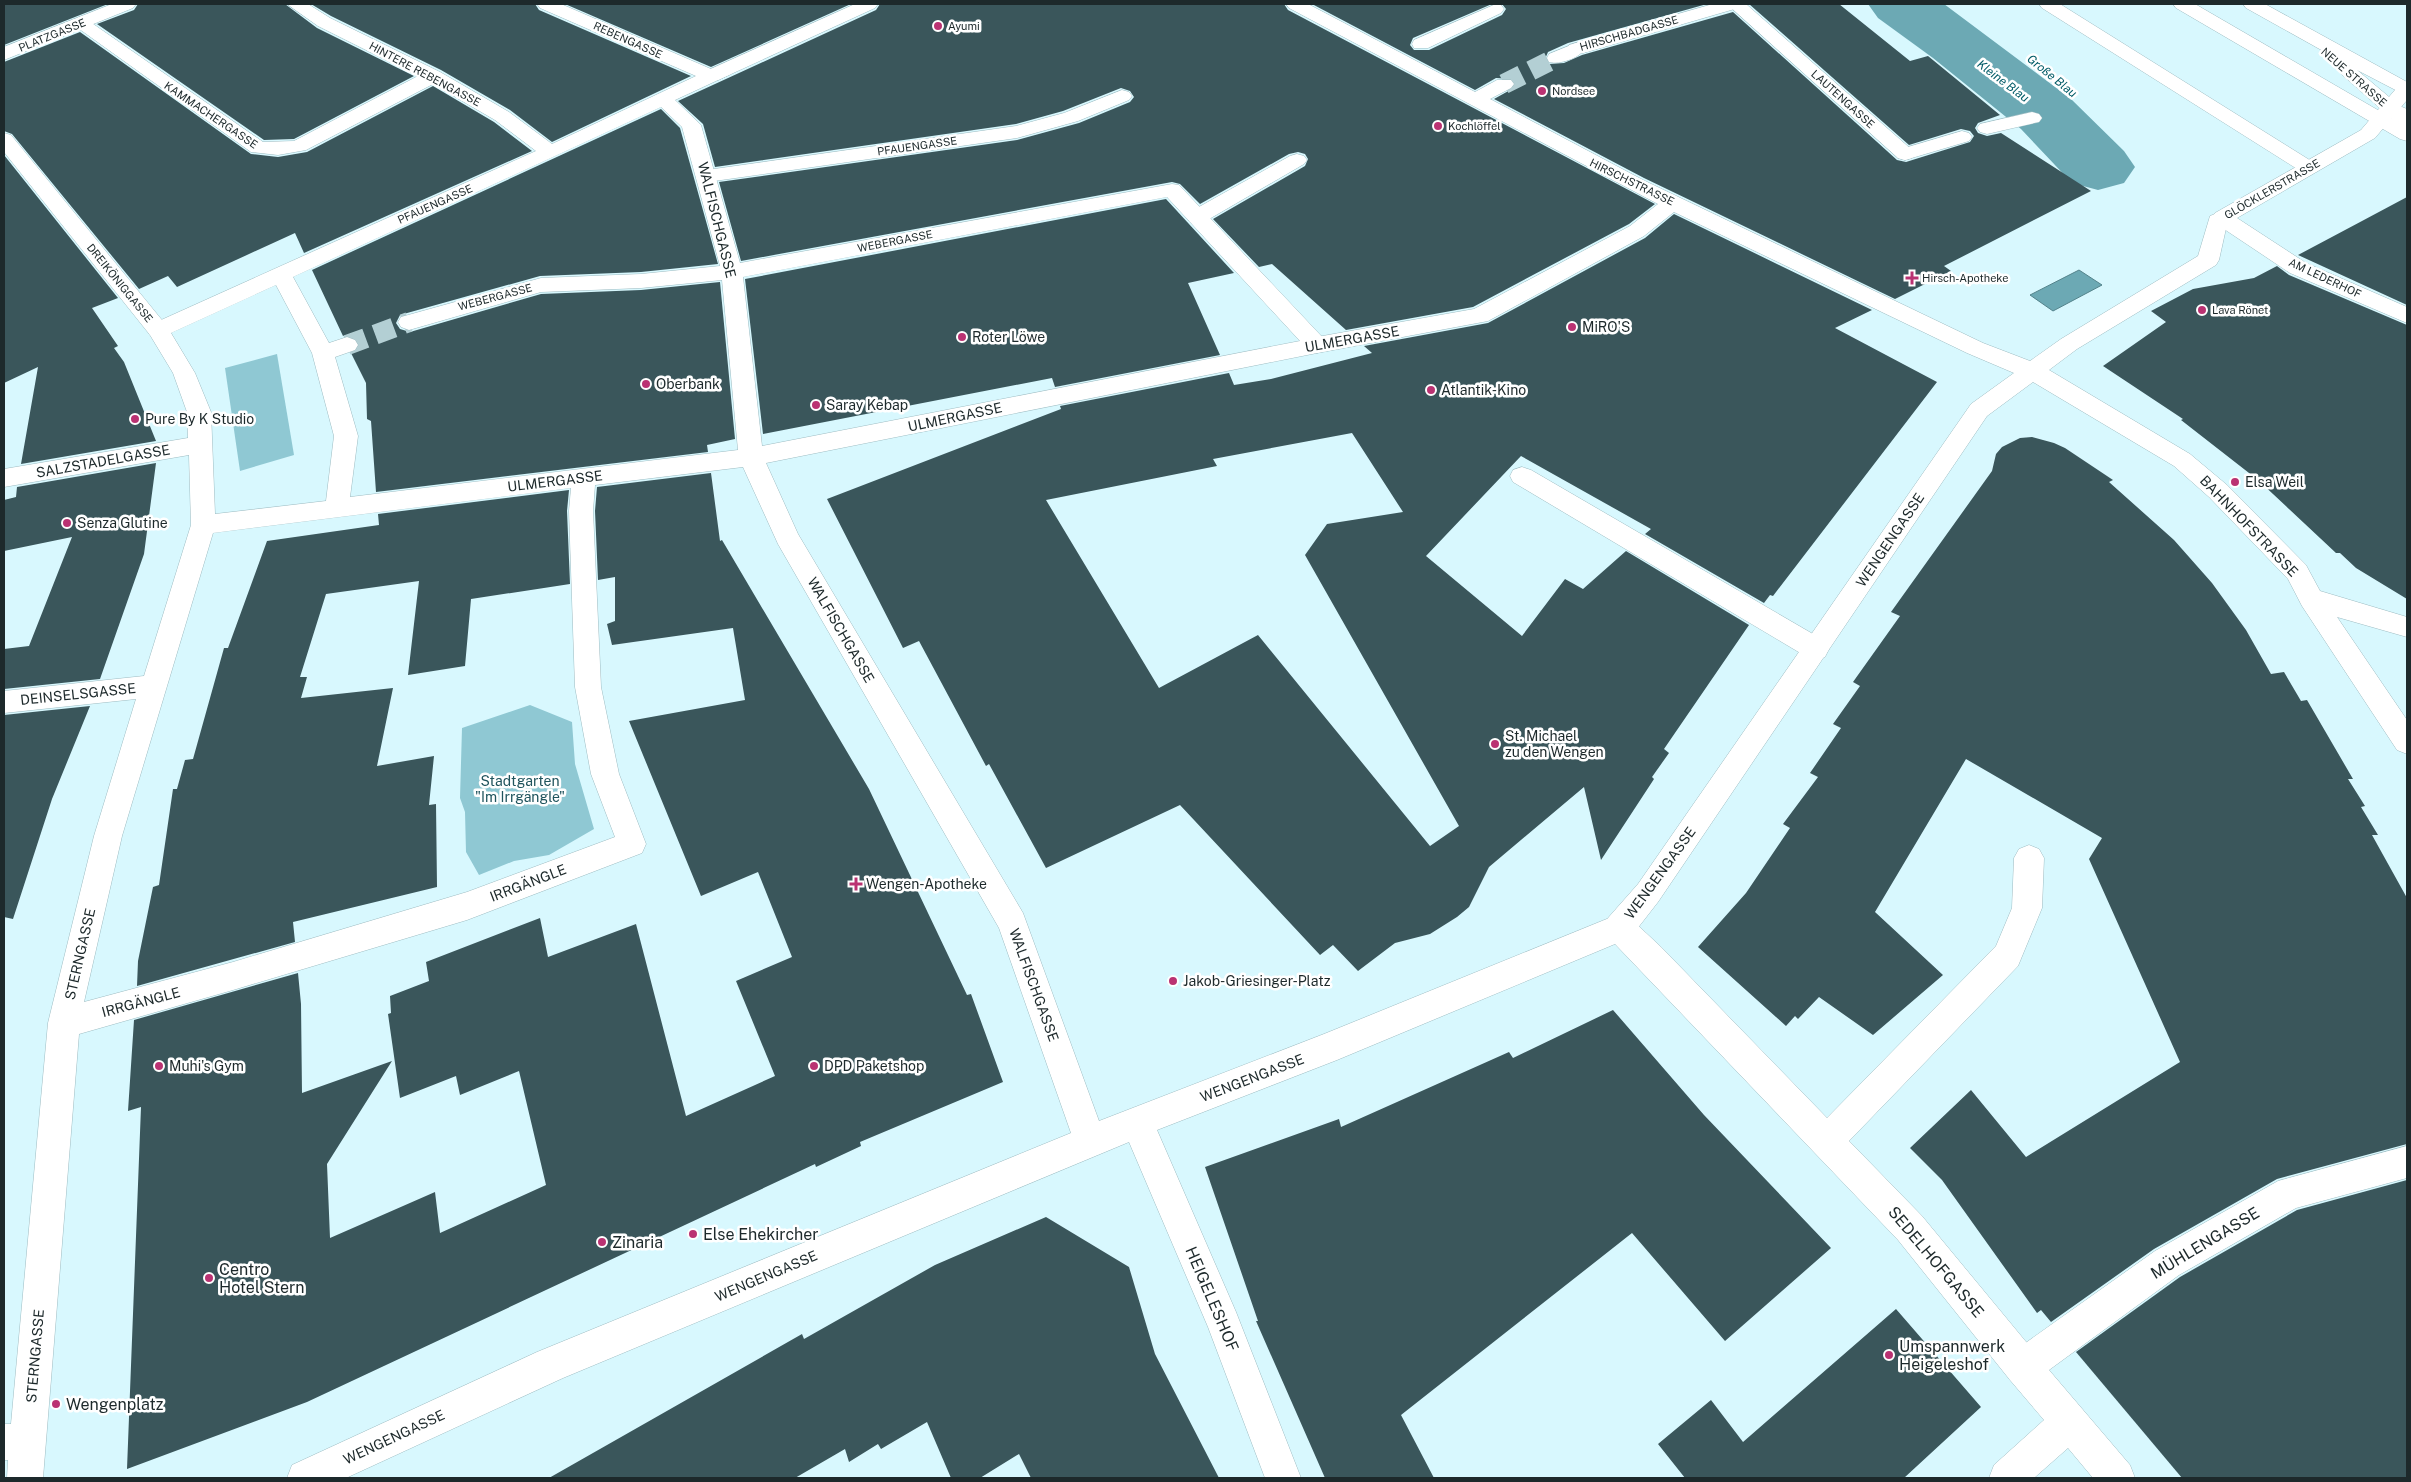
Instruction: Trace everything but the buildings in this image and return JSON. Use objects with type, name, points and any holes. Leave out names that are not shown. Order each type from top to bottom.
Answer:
[{"type":"street","name":"PLATZGASSE","points":[[4,54],[127,4]]},
{"type":"street","name":"HINTERE REBENGASSE","points":[[296,4],[324,22],[433,76],[502,116],[550,152]]},
{"type":"street","name":"REBENGASSE","points":[[546,4],[717,73]]},
{"type":"street","name":"PFAUENGASSE","points":[[158,330],[870,4]]},
{"type":"street","name":"HIRSCHSTRASSE","points":[[1294,4],[1636,185],[1975,348]]},
{"type":"street","name":"HIRSCHBADGASSE","points":[[1556,58],[1576,49],[1732,4]]},
{"type":"street","name":"LAUTENGASSE","points":[[1736,4],[1905,154],[1962,137]]},
{"type":"street","points":[[2048,4],[2309,168]]},
{"type":"street","points":[[2182,4],[2259,49],[2396,114],[2407,136]]},
{"type":"street","name":"NEUE STRASSE","points":[[2252,4],[2407,89]]},
{"type":"street","points":[[1421,44],[1495,9]]},
{"type":"street","name":"KAMMACHERGASSE","points":[[80,23],[258,148],[278,149],[300,146],[433,76]]},
{"type":"street","name":"NEUE STRASSE","points":[[2301,31],[2407,122]]},
{"type":"street","points":[[1474,100],[1504,84]]},
{"type":"street","name":"GLÖCKLERSTRASSE","points":[[2032,372],[2069,344],[2208,260],[2216,221],[2368,134],[2396,114],[2407,89]]},
{"type":"street","name":"PFAUENGASSE","points":[[707,176],[1024,131],[1072,117],[1122,96]]},
{"type":"street","name":"WALFISCHGASSE","points":[[663,99],[691,125],[707,176],[732,272],[750,457],[787,537],[1012,923],[1090,1141]]},
{"type":"street","points":[[1987,128],[2032,118]]},
{"type":"street","name":"DREIKÖNIGGASSE","points":[[4,139],[158,330],[184,373],[199,412],[201,444]]},
{"type":"street","points":[[1197,217],[1297,160]]},
{"type":"street","name":"WEBERGASSE","points":[[410,322],[460,306],[541,285],[641,281],[732,272],[1172,190],[1317,345]]},
{"type":"street","name":"ULMERGASSE","points":[[202,525],[750,457],[1317,345],[1480,316],[1637,231],[1673,202]]},
{"type":"street","name":"AM LEDERHOF","points":[[2222,218],[2298,268],[2407,316]]},
{"type":"street","points":[[280,273],[323,353],[346,436],[337,507]]},
{"type":"street","points":[[323,353],[347,345]]},
{"type":"street","name":"BAHNHOFSTRASSE","points":[[1975,348],[2032,372],[2182,460],[2218,491],[2297,572],[2311,599],[2400,717],[2407,742]]},
{"type":"street","name":"WENGENGASSE","points":[[305,1478],[550,1365],[1090,1141],[1326,1050],[1619,928],[1648,893],[1979,410],[2032,372]]},
{"type":"street","name":"SALZSTADELGASSE","points":[[4,478],[201,444]]},
{"type":"street","name":"STERNGASSE","points":[[25,1478],[16,1443],[64,1023],[108,836],[152,686],[197,548],[202,525],[201,444]]},
{"type":"street","points":[[1522,476],[1816,649]]},
{"type":"street","name":"IRRGÄNGLE","points":[[64,1023],[233,976],[467,906],[632,844],[605,774],[588,687],[581,511],[584,478]]},
{"type":"street","points":[[2311,599],[2407,628]]},
{"type":"street","name":"DEINSELSGASSE","points":[[4,702],[152,686]]},
{"type":"street","points":[[1827,1141],[2007,956],[2027,908],[2029,858]]},
{"type":"street","name":"SEDELHOFGASSE","points":[[1619,928],[1650,957],[1910,1228],[2117,1478]]},
{"type":"street","name":"HEIGELESHOF","points":[[1137,1123],[1224,1324],[1283,1478]]},
{"type":"street","name":"MÜHLENGASSE","points":[[2024,1367],[2167,1263],[2290,1193],[2407,1162]]},
{"type":"street","points":[[2007,1478],[2069,1422]]},
{"type":"green space","points":[[277,354],[294,455],[240,471],[225,368]]},
{"type":"green space","name":"Stadtgarten \"Im Irrgängle\"","points":[[530,705],[572,722],[575,764],[594,829],[549,855],[514,861],[479,875],[466,852],[465,812],[460,798],[462,728]]},
{"type":"shaded area","points":[[2079,270],[2102,285],[2053,311],[2030,295]]},
{"type":"waterway","name":"Kleine Blau","points":[[1901,4],[1957,44],[2046,114],[2098,167]]},
{"type":"tunnel","points":[[1504,84],[1556,58]]},
{"type":"tunnel","points":[[347,345],[409,322]]},
{"type":"place","name":"Ayumi","points":[[938,26]]},
{"type":"place","name":"Nordsee","points":[[1542,91]]},
{"type":"place","name":"Kochlöffel","points":[[1438,126]]},
{"type":"place","name":"Hirsch-Apotheke","points":[[1912,278]]},
{"type":"place","name":"Lava Rönet","points":[[2202,310]]},
{"type":"place","name":"MiRO'S","points":[[1572,327]]},
{"type":"place","name":"Roter Löwe","points":[[962,337]]},
{"type":"place","name":"Oberbank","points":[[646,384]]},
{"type":"place","name":"Atlantik-Kino","points":[[1431,390]]},
{"type":"place","name":"Saray Kebap","points":[[816,405]]},
{"type":"place","name":"Pure By K Studio","points":[[135,419]]},
{"type":"place","name":"Elsa Weil","points":[[2235,482]]},
{"type":"place","name":"Senza Glutine","points":[[67,523]]},
{"type":"place","name":"St. Michael zu den Wengen","points":[[1495,744]]},
{"type":"place","name":"Wengen-Apotheke","points":[[856,884]]},
{"type":"place","name":"Jakob-Griesinger-Platz","points":[[1173,981]]},
{"type":"place","name":"Muhi's Gym","points":[[159,1066]]},
{"type":"place","name":"DPD Paketshop","points":[[814,1066]]},
{"type":"place","name":"Else Ehekircher","points":[[693,1234]]},
{"type":"place","name":"Zinaria","points":[[602,1242]]},
{"type":"place","name":"Centro Hotel Stern","points":[[209,1278]]},
{"type":"place","name":"Umspannwerk Heigeleshof","points":[[1889,1355]]},
{"type":"place","name":"Wengenplatz","points":[[56,1404]]},
{"type":"water label","name":"Große Blau","points":[[2052,76]]}]
